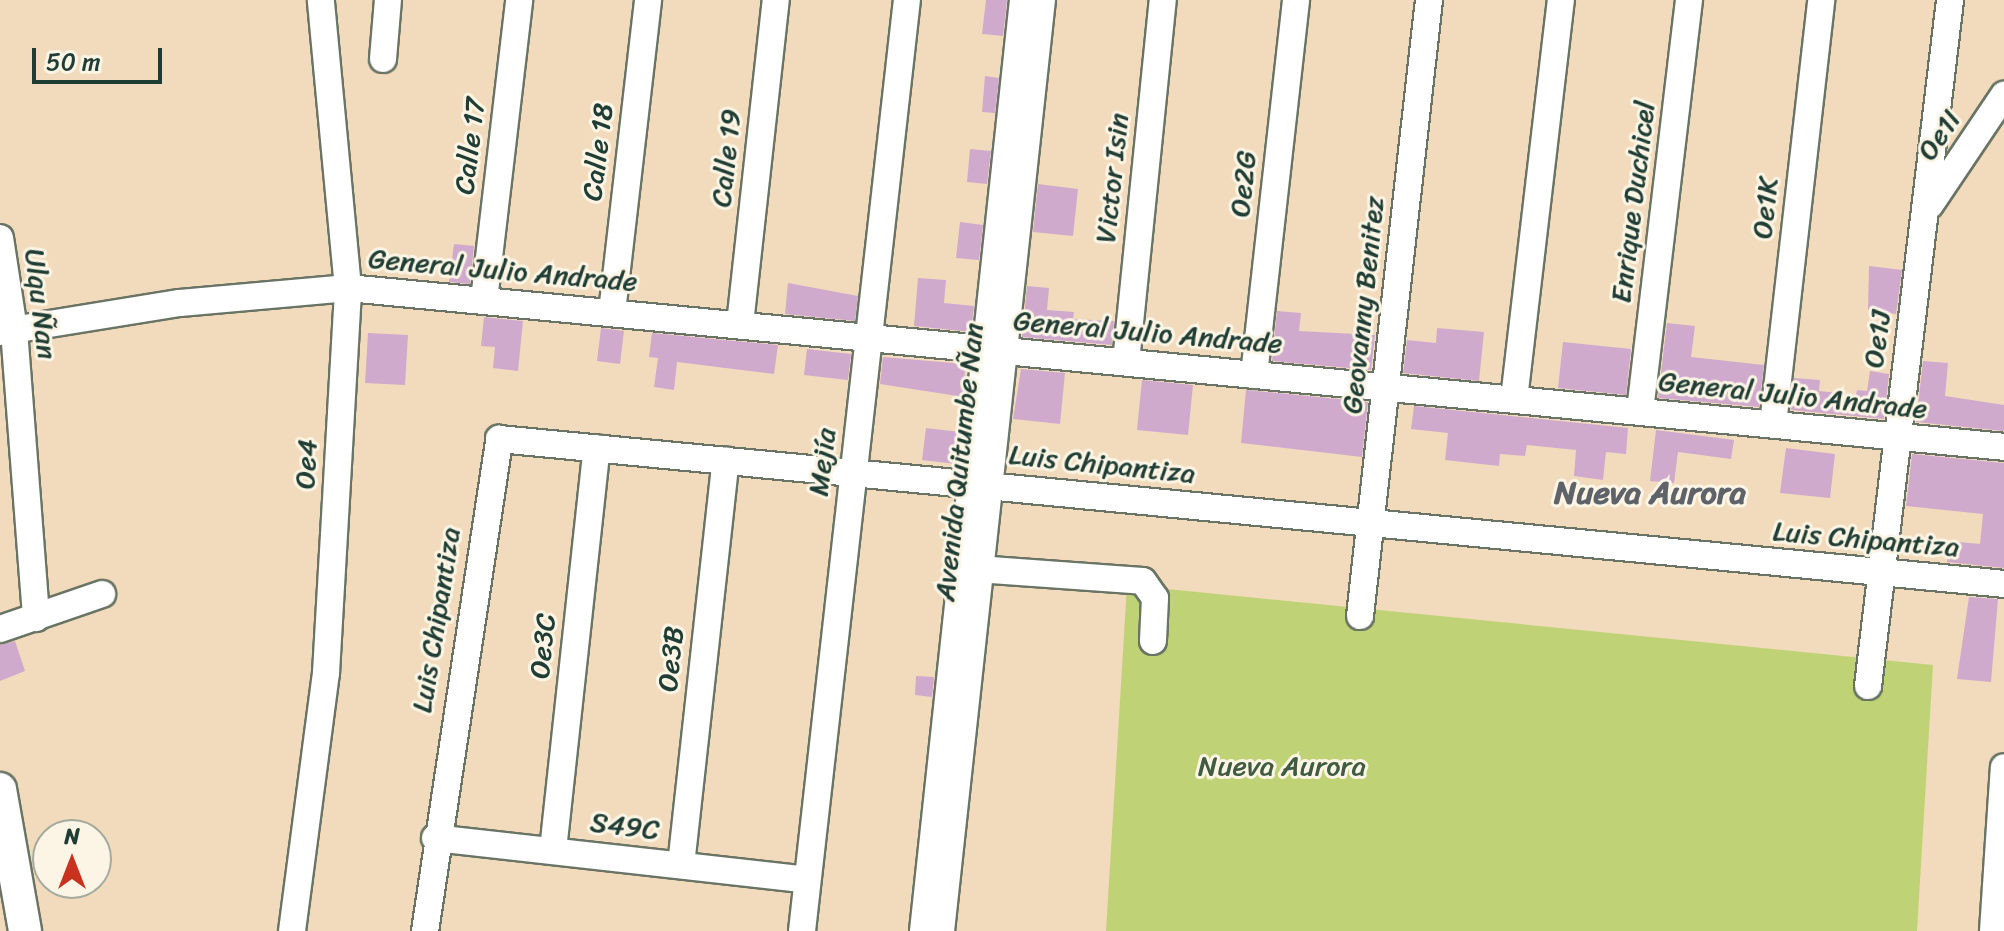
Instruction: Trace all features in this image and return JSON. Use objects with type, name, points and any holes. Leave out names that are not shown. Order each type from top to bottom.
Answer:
[{"type":"main road","points":[[1,794],[25,931]]},
{"type":"street","name":"Oe4","points":[[292,931],[326,673],[348,288],[321,0]]},
{"type":"street","points":[[383,59],[388,0]]},
{"type":"street","name":"Calle 17","points":[[484,300],[519,0]]},
{"type":"street","name":"Calle 18","points":[[612,312],[648,0]]},
{"type":"street","name":"Calle 19","points":[[740,324],[776,0]]},
{"type":"street","name":"Mejía","points":[[802,931],[907,0]]},
{"type":"street","name":"Avenida Quitumbe Ñan","points":[[994,350],[1023,0]]},
{"type":"street","name":"Avenida Quitumbe Ñan","points":[[941,931],[978,484],[1042,0]]},
{"type":"street","name":"Victor Isin","points":[[1126,362],[1163,0]]},
{"type":"street","name":"Oe2G","points":[[1254,375],[1296,0]]},
{"type":"street","name":"Geovanny Benitez","points":[[1360,616],[1429,0]]},
{"type":"street","points":[[1514,399],[1561,0]]},
{"type":"street","name":"Enrique Duchicel","points":[[1640,411],[1689,0]]},
{"type":"street","name":"Oe1K","points":[[1773,424],[1821,0]]},
{"type":"street","name":"Oe1J","points":[[1868,686],[1879,572],[1950,0]]},
{"type":"street","name":"Oe1I","points":[[1926,211],[2004,95]]},
{"type":"street","name":"Ulqu Ñan","points":[[0,238],[36,618]]},
{"type":"street","name":"General Julio Andrade","points":[[7,331],[180,303],[348,288],[2004,447]]},
{"type":"street","name":"Luis Chipantiza","points":[[425,931],[435,838],[494,448],[499,439],[510,437],[597,448],[2004,584]]},
{"type":"street","name":"Oe3C","points":[[553,850],[597,448]]},
{"type":"street","name":"Oe3B","points":[[681,865],[726,460]]},
{"type":"street","points":[[970,568],[1143,581],[1155,598],[1153,641]]},
{"type":"street","name":"Avenida Quitumbe Ñan","points":[[923,931],[970,568]]},
{"type":"street","points":[[0,629],[102,594]]},
{"type":"street","points":[[1993,931],[2004,767]]},
{"type":"street","name":"S49C","points":[[435,838],[807,880]]},
{"type":"green space","name":"Nueva Aurora","points":[[1127,585],[1933,665],[1917,931],[1106,931]]},
{"type":"building","points":[[986,0],[1007,0],[1003,36],[982,34]]},
{"type":"building","points":[[985,76],[999,78],[995,113],[982,112]]},
{"type":"building","points":[[970,149],[991,151],[987,184],[967,182]]},
{"type":"building","points":[[1038,184],[1078,189],[1073,236],[1033,232]]},
{"type":"building","points":[[960,222],[983,225],[979,260],[956,258]]},
{"type":"building","points":[[454,244],[474,246],[470,284],[449,282]]},
{"type":"building","points":[[1869,266],[1902,270],[1896,314],[1868,310]]},
{"type":"building","points":[[918,278],[946,280],[944,303],[974,306],[971,332],[914,326]]},
{"type":"building","points":[[788,283],[858,296],[855,321],[785,314]]},
{"type":"building","points":[[1027,286],[1049,288],[1047,310],[1074,312],[1073,319],[1114,321],[1112,345],[1022,337]]},
{"type":"building","points":[[1277,311],[1301,313],[1299,331],[1375,335],[1371,370],[1272,361]]},
{"type":"building","points":[[484,317],[523,321],[518,371],[493,368],[495,347],[481,346]]},
{"type":"building","points":[[1667,323],[1695,326],[1691,357],[1764,365],[1759,407],[1658,398]]},
{"type":"building","points":[[601,328],[624,331],[620,364],[597,361]]},
{"type":"building","points":[[1437,328],[1484,332],[1479,381],[1403,373],[1407,340],[1436,343]]},
{"type":"building","points":[[368,333],[408,335],[405,385],[365,383]]},
{"type":"building","points":[[652,333],[778,345],[774,374],[677,362],[674,390],[654,387],[658,358],[649,357]]},
{"type":"building","points":[[1563,342],[1631,349],[1626,395],[1558,388]]},
{"type":"building","points":[[807,349],[851,354],[848,380],[804,375]]},
{"type":"building","points":[[883,357],[965,364],[964,397],[880,384]]},
{"type":"building","points":[[1923,361],[1948,363],[1945,396],[2004,405],[2004,431],[1916,422]]},
{"type":"building","points":[[1021,369],[1065,373],[1060,424],[1013,419]]},
{"type":"building","points":[[1870,371],[1889,374],[1884,419],[1791,410],[1794,378],[1820,380],[1819,391],[1856,395],[1857,390],[1867,391]]},
{"type":"building","points":[[1142,380],[1193,385],[1188,435],[1137,430]]},
{"type":"building","points":[[1246,390],[1368,402],[1362,457],[1241,443]]},
{"type":"building","points":[[1414,406],[1628,428],[1626,454],[1606,452],[1603,480],[1574,476],[1576,450],[1527,445],[1525,456],[1500,454],[1499,466],[1445,460],[1448,433],[1411,429]]},
{"type":"building","points":[[926,428],[960,432],[956,464],[922,460]]},
{"type":"building","points":[[1656,430],[1734,440],[1731,459],[1678,452],[1674,483],[1650,481]]},
{"type":"building","points":[[1786,448],[1835,454],[1830,498],[1780,493]]},
{"type":"building","points":[[1912,454],[2004,463],[2004,568],[1947,562],[1949,541],[1980,544],[1983,514],[1906,506]]},
{"type":"building","points":[[1969,597],[1998,599],[1991,682],[1957,679]]},
{"type":"building","points":[[15,641],[25,671],[0,681],[0,645]]},
{"type":"building","points":[[916,676],[934,677],[932,697],[915,695]]},
{"type":"district","name":"Nueva Aurora","points":[[1650,493]]}]
